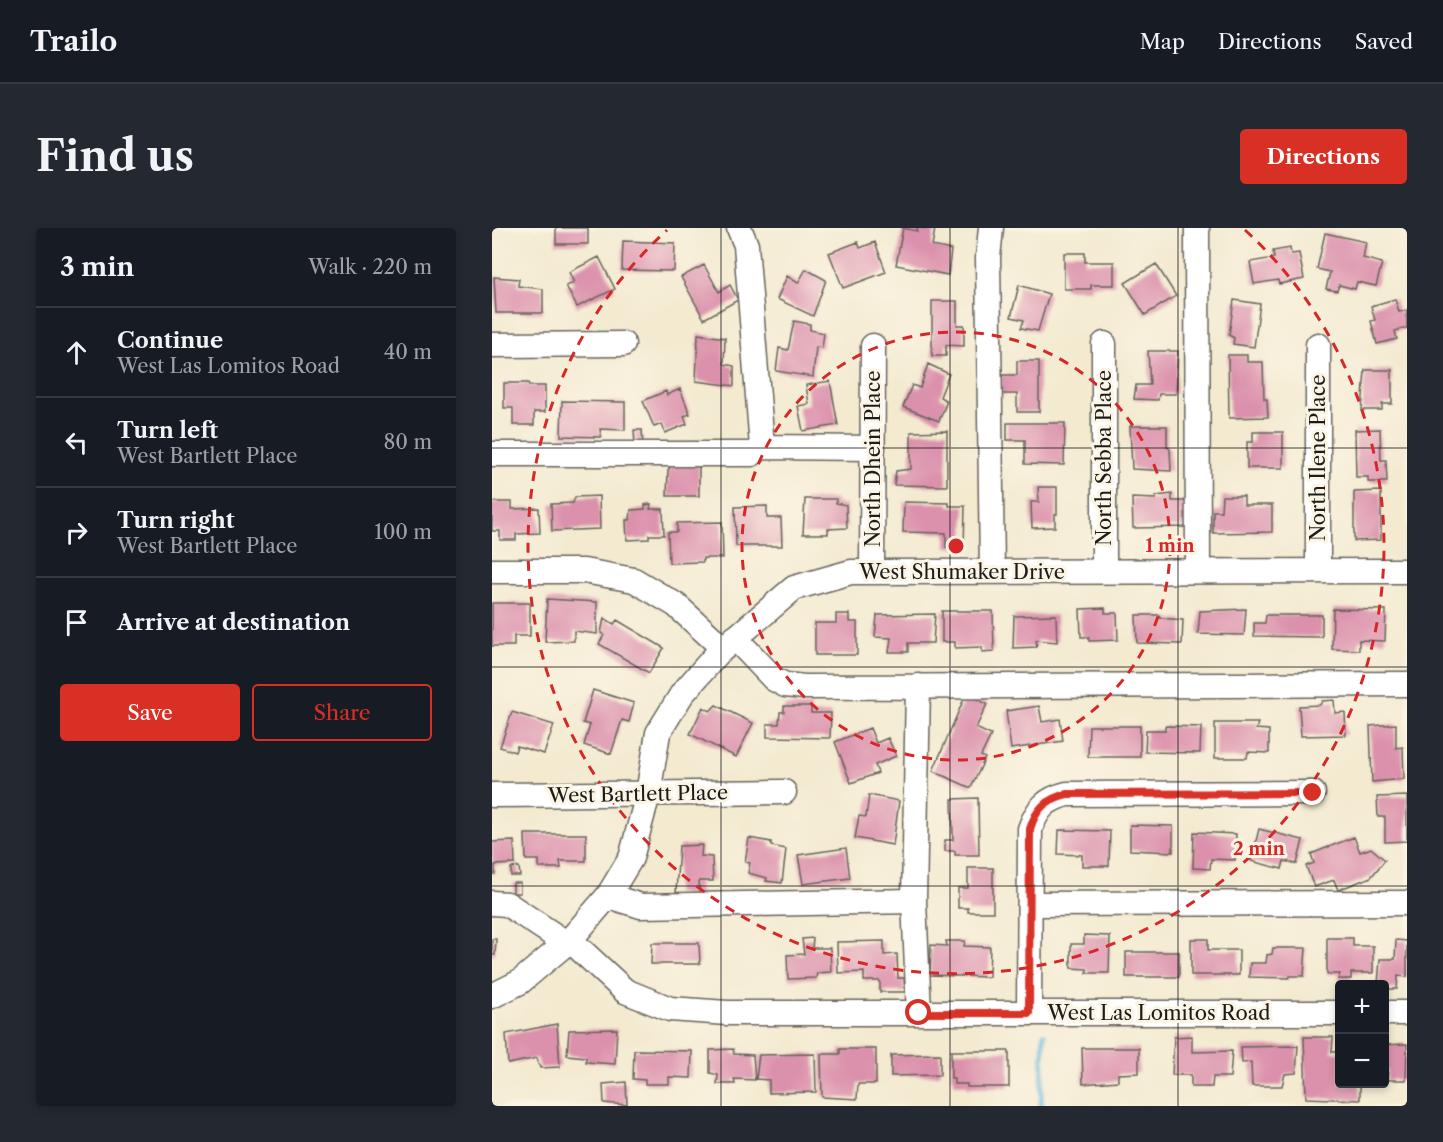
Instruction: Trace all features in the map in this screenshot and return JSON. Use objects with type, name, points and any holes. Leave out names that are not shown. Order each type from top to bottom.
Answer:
[{"type":"street","points":[[739,228],[746,244],[762,447]]},
{"type":"street","points":[[991,228],[988,257],[992,572]]},
{"type":"street","points":[[1197,228],[1198,571]]},
{"type":"street","points":[[492,345],[623,344]]},
{"type":"street","name":"North Sebba Place","points":[[1104,344],[1104,571]]},
{"type":"street","name":"North Ilene Place","points":[[1318,345],[1318,571]]},
{"type":"street","name":"North Dhein Place","points":[[872,572],[873,346]]},
{"type":"street","points":[[492,454],[752,454],[762,447],[873,448]]},
{"type":"street","points":[[492,571],[584,571],[634,580],[676,605],[785,685],[1407,684]]},
{"type":"street","name":"West Shumaker Drive","points":[[492,996],[519,982],[568,942],[608,896],[631,858],[648,794],[658,733],[682,694],[729,643],[794,588],[851,572],[1407,571]]},
{"type":"street","points":[[918,686],[914,901],[919,1013]]},
{"type":"street","name":"West Bartlett Place","points":[[492,795],[784,792]]},
{"type":"street","points":[[1029,1013],[1030,829],[1033,803],[1067,794],[1313,793]]},
{"type":"street","points":[[608,896],[642,906],[914,901]]},
{"type":"street","name":"West Las Lomitos Road","points":[[492,903],[507,904],[568,942],[625,991],[670,1009],[727,1013],[1335,1013]]},
{"type":"street","points":[[1030,904],[1407,903]]},
{"type":"street","points":[[1389,1013],[1407,1013]]},
{"type":"building","points":[[556,228],[588,228],[588,244],[556,244]]},
{"type":"building","points":[[903,228],[917,231],[917,228],[935,229],[932,246],[951,250],[948,275],[896,265]]},
{"type":"building","points":[[1325,233],[1366,242],[1363,258],[1382,263],[1376,286],[1357,282],[1355,289],[1339,285],[1337,291],[1326,289],[1330,272],[1317,269]]},
{"type":"building","points":[[623,241],[675,243],[674,271],[622,270]]},
{"type":"building","points":[[858,242],[860,248],[875,242],[886,272],[843,288],[829,253]]},
{"type":"building","points":[[1290,248],[1291,254],[1299,253],[1304,279],[1279,284],[1278,280],[1254,284],[1250,262],[1274,258],[1273,251]]},
{"type":"building","points":[[1064,253],[1085,253],[1085,262],[1114,262],[1114,285],[1091,285],[1091,289],[1064,289]]},
{"type":"building","points":[[599,257],[615,289],[577,307],[566,286],[574,283],[569,272]]},
{"type":"building","points":[[1156,264],[1176,296],[1145,315],[1125,283]]},
{"type":"building","points":[[704,265],[719,292],[730,285],[738,300],[704,319],[681,277]]},
{"type":"building","points":[[806,269],[826,280],[813,316],[777,299],[787,276],[798,283]]},
{"type":"building","points":[[494,277],[519,279],[518,286],[543,289],[543,313],[496,313]]},
{"type":"building","points":[[1019,285],[1049,294],[1038,331],[1021,328],[1024,320],[1011,317]]},
{"type":"building","points":[[1395,299],[1399,312],[1407,310],[1407,328],[1395,331],[1397,339],[1377,344],[1371,321],[1375,320],[1371,306]]},
{"type":"building","points":[[1234,300],[1260,304],[1254,347],[1233,344],[1234,338],[1229,335]]},
{"type":"building","points":[[932,301],[957,301],[957,325],[964,325],[964,346],[946,345],[946,356],[932,356]]},
{"type":"building","points":[[794,321],[810,324],[810,330],[824,333],[822,348],[816,347],[813,377],[776,371],[779,348],[788,350]]},
{"type":"building","points":[[698,334],[725,338],[724,364],[734,366],[734,386],[696,381]]},
{"type":"building","points":[[1148,351],[1178,351],[1176,394],[1159,394],[1158,400],[1134,399],[1136,385],[1150,385]]},
{"type":"building","points":[[1228,355],[1247,355],[1247,362],[1263,362],[1264,399],[1267,399],[1268,417],[1229,418]]},
{"type":"building","points":[[1017,361],[1039,361],[1039,412],[1017,412],[1017,394],[1001,394],[1001,375],[1017,375]]},
{"type":"building","points":[[928,364],[949,374],[940,397],[947,401],[939,421],[903,407],[912,385],[920,388]]},
{"type":"building","points":[[1365,370],[1392,370],[1392,404],[1382,404],[1382,410],[1362,410]]},
{"type":"building","points":[[830,381],[838,425],[803,431],[798,406],[809,404],[806,385]]},
{"type":"building","points":[[504,383],[545,386],[545,412],[534,412],[534,425],[513,425],[513,408],[504,408]]},
{"type":"building","points":[[680,389],[690,414],[684,416],[687,424],[665,433],[662,424],[654,427],[643,401],[666,391],[667,395]]},
{"type":"building","points":[[562,401],[625,402],[625,430],[600,429],[601,437],[561,436]]},
{"type":"building","points":[[1007,423],[1065,423],[1064,465],[1025,464],[1025,440],[1007,440]]},
{"type":"building","points":[[1130,426],[1167,426],[1167,447],[1170,449],[1171,471],[1132,469]]},
{"type":"building","points":[[1380,429],[1381,460],[1386,460],[1387,482],[1368,482],[1368,477],[1356,477],[1355,430]]},
{"type":"building","points":[[634,430],[642,430],[643,445],[635,445]]},
{"type":"building","points":[[947,431],[947,486],[894,485],[896,471],[911,469],[911,432]]},
{"type":"building","points":[[1253,432],[1283,432],[1283,468],[1247,468],[1247,442],[1253,442]]},
{"type":"building","points":[[671,464],[699,464],[699,496],[667,496],[668,471]]},
{"type":"building","points":[[1038,487],[1057,487],[1055,527],[1032,528],[1031,502],[1039,502]]},
{"type":"building","points":[[1381,491],[1381,540],[1354,541],[1354,492]]},
{"type":"building","points":[[1172,494],[1172,501],[1190,501],[1189,527],[1133,528],[1132,498],[1156,499],[1156,496]]},
{"type":"building","points":[[599,496],[600,529],[552,531],[551,504],[573,503],[575,497]]},
{"type":"building","points":[[1222,496],[1244,496],[1244,505],[1272,505],[1272,532],[1213,533],[1213,511],[1221,511]]},
{"type":"building","points":[[805,499],[836,499],[836,503],[846,505],[847,528],[828,529],[828,534],[803,534]]},
{"type":"building","points":[[492,502],[512,502],[512,509],[539,508],[540,533],[516,534],[516,540],[500,540],[500,531],[492,531]]},
{"type":"building","points":[[904,502],[949,503],[949,506],[965,506],[964,548],[946,547],[946,533],[903,532]]},
{"type":"building","points":[[651,504],[650,509],[663,509],[664,535],[649,535],[649,539],[627,540],[626,520],[630,520],[631,510],[645,509],[645,505]]},
{"type":"building","points":[[767,506],[767,518],[781,518],[782,546],[736,546],[735,507]]},
{"type":"building","points":[[722,522],[723,558],[703,558],[703,562],[669,563],[668,532],[677,532],[677,523]]},
{"type":"building","points":[[547,599],[597,602],[597,634],[574,631],[574,641],[545,642]]},
{"type":"building","points":[[492,603],[530,603],[530,636],[514,636],[514,646],[492,646]]},
{"type":"building","points":[[1105,608],[1105,613],[1117,613],[1118,640],[1089,641],[1089,637],[1081,637],[1080,609]]},
{"type":"building","points":[[1246,609],[1244,635],[1198,634],[1200,611]]},
{"type":"building","points":[[1333,609],[1386,610],[1385,641],[1359,640],[1359,650],[1332,649]]},
{"type":"building","points":[[942,611],[993,611],[994,651],[982,652],[982,647],[955,648],[955,642],[942,642]]},
{"type":"building","points":[[836,614],[849,614],[849,622],[857,622],[857,655],[815,655],[815,623],[836,623]]},
{"type":"building","points":[[935,614],[933,643],[908,643],[908,652],[889,652],[891,638],[875,637],[877,615]]},
{"type":"building","points":[[1056,615],[1057,642],[1036,640],[1037,647],[1013,648],[1014,616]]},
{"type":"building","points":[[1136,615],[1159,615],[1160,618],[1183,620],[1182,644],[1137,643]]},
{"type":"building","points":[[1266,615],[1322,615],[1322,637],[1254,636],[1254,623],[1265,623]]},
{"type":"building","points":[[604,618],[614,624],[617,620],[664,648],[649,673],[599,644],[604,635],[601,633]]},
{"type":"building","points":[[593,690],[634,703],[629,722],[622,720],[611,754],[584,745],[590,725],[583,723]]},
{"type":"building","points":[[966,694],[987,704],[976,728],[991,735],[981,756],[985,758],[971,788],[933,771]]},
{"type":"building","points":[[1334,700],[1335,713],[1345,712],[1346,735],[1301,736],[1299,706],[1320,705],[1322,701]]},
{"type":"building","points":[[716,705],[753,723],[736,757],[690,734],[703,707],[710,711]]},
{"type":"building","points":[[784,706],[811,706],[811,713],[831,713],[830,738],[767,737],[767,724],[779,724],[780,712],[784,712]]},
{"type":"building","points":[[1039,706],[1042,722],[1060,719],[1063,741],[1011,749],[1006,711]]},
{"type":"building","points":[[512,712],[554,725],[544,754],[517,746],[515,752],[500,747]]},
{"type":"building","points":[[1215,723],[1258,723],[1256,729],[1269,730],[1269,753],[1248,752],[1247,758],[1215,758]]},
{"type":"building","points":[[1396,724],[1396,748],[1403,747],[1404,779],[1372,782],[1370,726]]},
{"type":"building","points":[[1089,726],[1140,726],[1140,757],[1088,757]]},
{"type":"building","points":[[1165,726],[1201,727],[1200,753],[1145,752],[1146,730],[1165,730]]},
{"type":"building","points":[[870,728],[876,743],[888,738],[896,756],[875,765],[878,773],[851,783],[835,742]]},
{"type":"building","points":[[869,795],[899,801],[893,845],[855,838],[859,816],[866,817]]},
{"type":"building","points":[[1407,796],[1407,841],[1385,842],[1385,817],[1378,817],[1377,797]]},
{"type":"building","points":[[978,798],[979,855],[955,855],[955,851],[945,851],[945,840],[953,840],[952,799]]},
{"type":"building","points":[[1130,825],[1173,826],[1173,852],[1130,850]]},
{"type":"building","points":[[1259,829],[1303,840],[1297,864],[1284,861],[1282,869],[1251,861]]},
{"type":"building","points":[[1059,830],[1110,831],[1109,866],[1082,866],[1082,855],[1058,854]]},
{"type":"building","points":[[1194,832],[1236,834],[1235,860],[1211,859],[1210,869],[1193,868]]},
{"type":"building","points":[[525,834],[586,834],[586,861],[560,861],[561,868],[539,868],[539,860],[526,860]]},
{"type":"building","points":[[1354,837],[1360,852],[1371,848],[1385,860],[1371,877],[1338,890],[1334,880],[1314,887],[1306,866],[1314,863],[1311,854]]},
{"type":"building","points":[[749,838],[771,842],[771,846],[786,849],[782,883],[766,881],[767,878],[748,873],[750,863],[745,862]]},
{"type":"building","points":[[514,841],[515,864],[495,865],[495,874],[492,874],[492,842]]},
{"type":"building","points":[[702,845],[701,856],[712,857],[713,881],[699,881],[700,898],[676,893],[679,846]]},
{"type":"building","points":[[846,848],[850,878],[803,884],[798,855]]},
{"type":"building","points":[[519,867],[520,876],[511,876],[511,868]]},
{"type":"building","points":[[968,868],[993,868],[993,912],[968,912],[968,908],[958,908],[958,888],[968,888]]},
{"type":"building","points":[[513,883],[520,883],[520,893],[513,893]]},
{"type":"building","points":[[1084,935],[1110,936],[1109,973],[1087,973],[1087,969],[1071,968],[1071,944],[1084,944]]},
{"type":"building","points":[[813,938],[812,948],[830,948],[831,972],[817,973],[816,978],[788,979],[787,955],[804,954],[802,939]]},
{"type":"building","points":[[1327,938],[1353,938],[1353,946],[1373,946],[1373,973],[1351,973],[1351,979],[1338,979],[1340,974],[1327,974]]},
{"type":"building","points":[[492,939],[496,939],[495,955],[492,955]]},
{"type":"building","points":[[1191,939],[1208,939],[1208,950],[1239,950],[1239,975],[1191,975]]},
{"type":"building","points":[[1396,940],[1407,941],[1407,977],[1398,976],[1397,989],[1389,989],[1389,980],[1378,980],[1380,959],[1395,959]]},
{"type":"building","points":[[884,941],[884,955],[897,954],[898,978],[904,978],[905,992],[880,992],[880,981],[864,981],[864,972],[838,973],[837,942]]},
{"type":"building","points":[[946,941],[965,941],[964,946],[990,947],[989,977],[930,975],[931,945],[947,946]]},
{"type":"building","points":[[652,943],[699,943],[700,964],[651,964]]},
{"type":"building","points":[[1273,948],[1306,948],[1304,976],[1249,977],[1250,963],[1266,963],[1267,955],[1272,954]]},
{"type":"building","points":[[1126,952],[1179,952],[1179,977],[1126,977]]},
{"type":"building","points":[[557,1024],[560,1067],[540,1068],[537,1058],[508,1064],[506,1034]]},
{"type":"building","points":[[617,1029],[615,1064],[586,1062],[586,1057],[567,1055],[569,1030]]},
{"type":"building","points":[[1192,1036],[1192,1052],[1232,1051],[1230,1077],[1213,1077],[1212,1087],[1191,1087],[1191,1075],[1172,1075],[1174,1037]]},
{"type":"building","points":[[1304,1037],[1333,1037],[1335,1088],[1360,1088],[1360,1100],[1306,1098]]},
{"type":"building","points":[[1407,1044],[1406,1080],[1389,1080],[1389,1045]]},
{"type":"building","points":[[1298,1046],[1296,1073],[1285,1074],[1282,1086],[1252,1086],[1251,1062],[1242,1063],[1241,1047]]},
{"type":"building","points":[[1082,1048],[1139,1048],[1139,1073],[1118,1074],[1118,1081],[1083,1084]]},
{"type":"building","points":[[733,1049],[734,1054],[753,1055],[755,1080],[734,1079],[735,1084],[717,1084],[718,1075],[710,1073],[710,1050]]},
{"type":"building","points":[[840,1049],[876,1049],[876,1084],[858,1084],[857,1099],[822,1097],[821,1054],[840,1054]]},
{"type":"building","points":[[634,1050],[692,1051],[691,1078],[669,1077],[669,1084],[645,1084],[645,1080],[633,1079]]},
{"type":"building","points":[[951,1051],[1009,1051],[1009,1087],[967,1087],[967,1084],[954,1084],[954,1078],[951,1078]]},
{"type":"building","points":[[815,1054],[816,1092],[769,1093],[769,1080],[756,1079],[759,1055]]},
{"type":"building","points":[[940,1054],[940,1075],[891,1076],[891,1055]]},
{"type":"building","points":[[626,1082],[627,1105],[604,1103],[603,1084]]},
{"type":"waterway","points":[[1041,1106],[1044,1034]]},
{"type":"route","points":[[919,1013],[1029,1013],[1030,829],[1036,812],[1054,797],[1067,794],[1313,793]]}]
